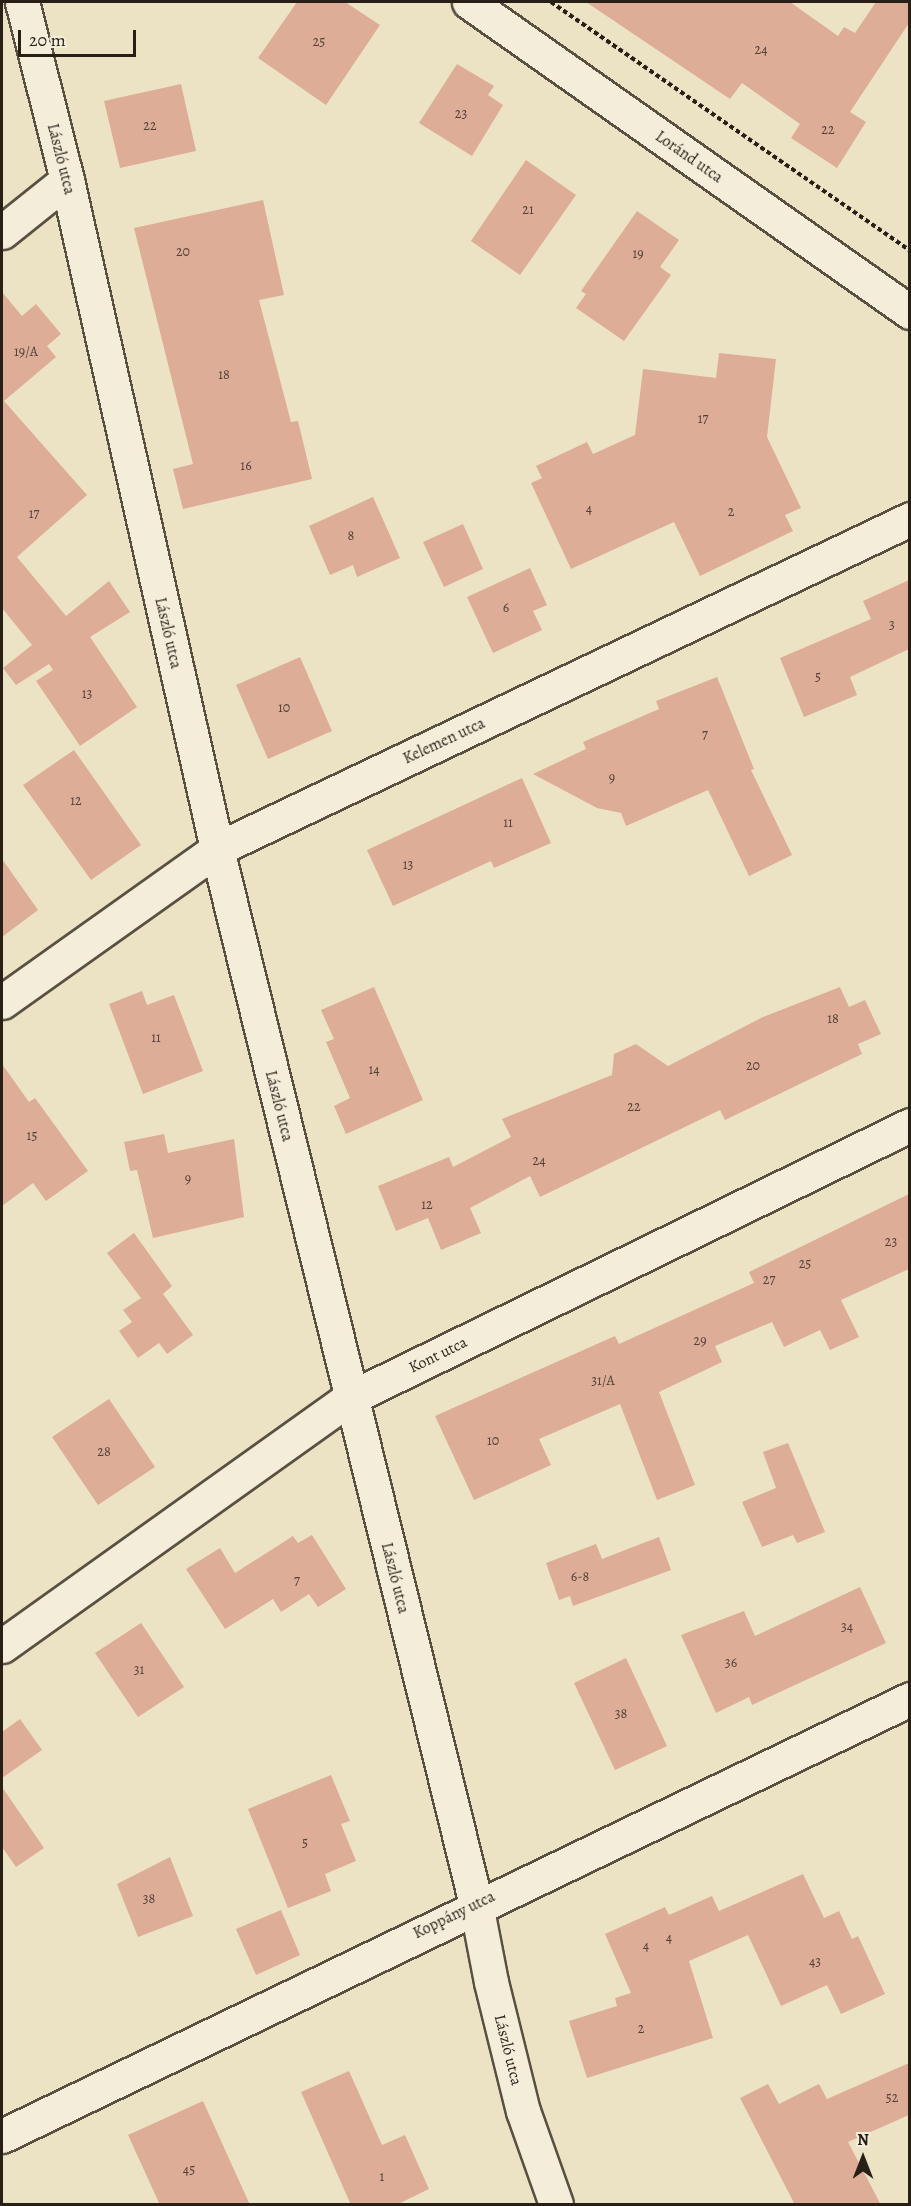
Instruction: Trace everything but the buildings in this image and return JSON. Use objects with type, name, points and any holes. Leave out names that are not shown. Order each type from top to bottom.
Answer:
[{"type":"street","name":"László utca","points":[[22,2],[67,180],[216,849],[476,1904],[523,2111],[556,2205]]},
{"type":"street","name":"Loránd utca","points":[[469,2],[909,312]]},
{"type":"street","points":[[2,232],[67,180]]},
{"type":"street","name":"Kelemen utca","points":[[2,1002],[216,849],[909,519]]},
{"type":"street","name":"Kont utca","points":[[2,1646],[350,1398],[909,1125]]},
{"type":"street","name":"Koppány utca","points":[[2,2136],[476,1904],[909,1699]]},
{"type":"path","points":[[551,2],[909,251]]}]
